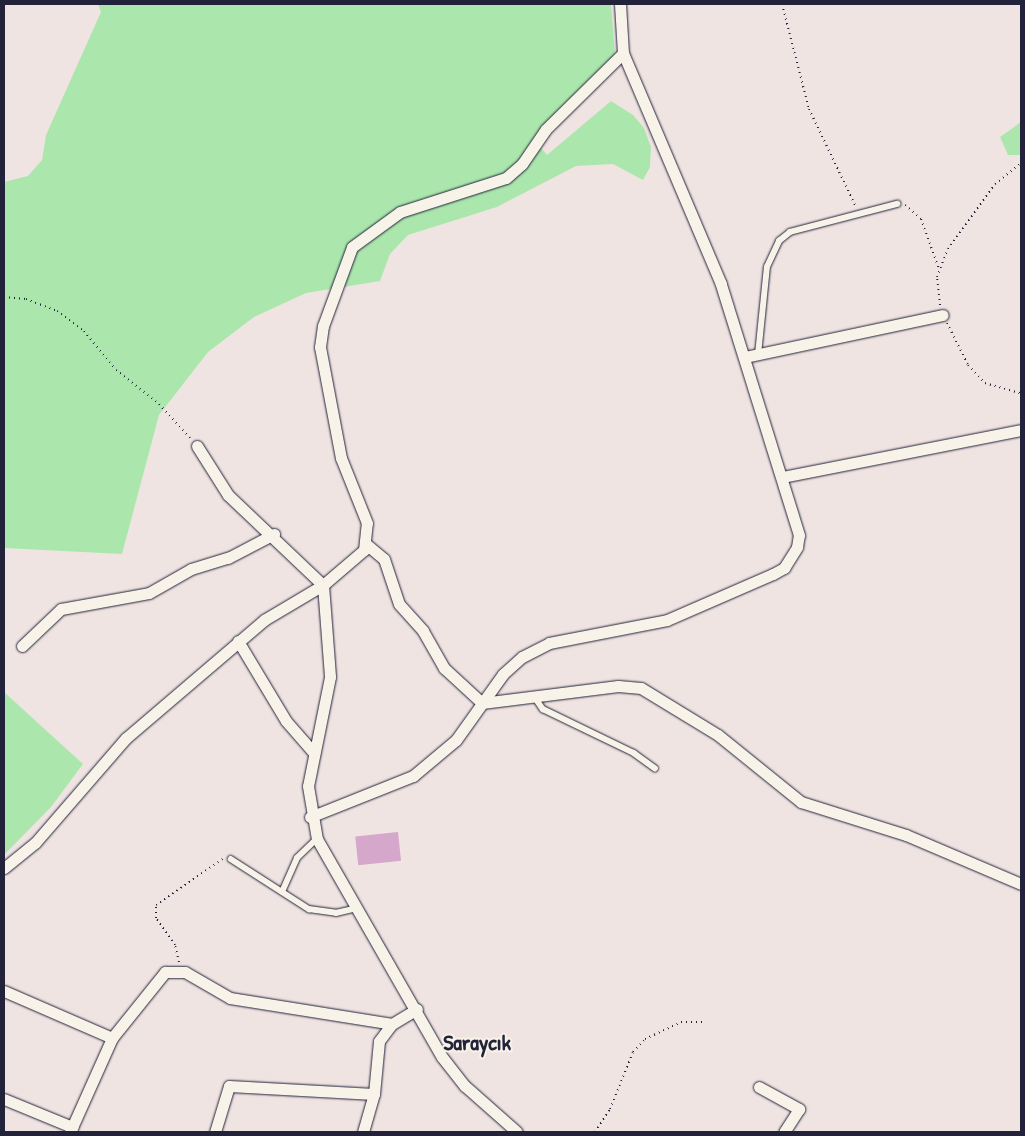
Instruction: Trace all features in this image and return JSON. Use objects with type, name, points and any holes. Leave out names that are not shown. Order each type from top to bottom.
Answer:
[{"type":"street","points":[[310,817],[414,776],[456,740],[503,674],[522,657],[549,643],[667,620],[784,568],[797,547],[799,535],[721,284],[623,53],[620,4]]},
{"type":"street","points":[[4,868],[35,843],[126,738],[238,641],[282,607],[323,585],[361,555],[366,544],[367,524],[341,458],[320,356],[323,326],[346,259],[360,239],[388,218],[487,188],[514,172],[546,129],[623,53]]},
{"type":"street","points":[[745,357],[943,316]]},
{"type":"street","points":[[782,477],[1021,430]]},
{"type":"street","points":[[197,446],[228,495],[274,534],[323,585],[330,676],[308,786],[310,817],[317,838],[418,1009],[452,1071],[517,1132]]},
{"type":"street","points":[[22,646],[61,609],[148,593],[191,569],[228,558],[274,534]]},
{"type":"street","points":[[366,544],[384,558],[399,604],[423,631],[444,668],[482,703]]},
{"type":"street","points":[[238,641],[286,721],[314,753]]},
{"type":"street","points":[[482,703],[534,694],[641,688],[718,735],[801,802],[906,835],[1021,884]]},
{"type":"street","points":[[4,1099],[71,1130],[112,1038],[157,978],[178,970],[230,998],[392,1024]]},
{"type":"street","points":[[4,991],[112,1038]]},
{"type":"street","points":[[363,1132],[374,1094],[379,1041],[392,1024],[418,1009]]},
{"type":"street","points":[[215,1132],[229,1086],[374,1094]]},
{"type":"street","points":[[759,1087],[799,1109],[784,1132]]},
{"type":"lane","points":[[758,355],[767,267],[774,247],[790,232],[897,204]]},
{"type":"lane","points":[[534,694],[543,709],[634,753],[655,768]]},
{"type":"lane","points":[[282,892],[297,858],[317,838]]},
{"type":"lane","points":[[231,859],[282,892],[321,912],[357,908]]},
{"type":"path","points":[[782,4],[809,109],[858,213]]},
{"type":"path","points":[[1021,164],[995,184],[964,223],[939,270],[937,297],[943,316],[968,365],[986,383],[1021,393]]},
{"type":"path","points":[[897,204],[918,214],[939,270]]},
{"type":"path","points":[[4,297],[26,299],[57,311],[84,331],[116,370],[159,404],[197,446]]},
{"type":"path","points":[[178,970],[178,952],[156,918],[156,905],[218,861],[231,859]]},
{"type":"path","points":[[595,1132],[610,1109],[633,1052],[645,1040],[681,1022],[704,1022]]},
{"type":"green space","points":[[98,4],[611,4],[616,67],[536,142],[547,155],[611,101],[633,115],[644,128],[651,147],[650,167],[643,180],[613,164],[576,166],[497,207],[408,235],[390,254],[380,281],[306,293],[254,317],[208,352],[159,415],[122,554],[4,548],[4,182],[28,176],[42,160],[46,135],[101,12]]},
{"type":"green space","points":[[1021,122],[1021,155],[1008,155],[1000,137]]},
{"type":"green space","points":[[4,692],[83,764],[51,807],[4,855]]},
{"type":"building","points":[[398,832],[401,861],[358,865],[355,836]]},
{"type":"district","name":"Saraycık","points":[[477,1043]]}]
